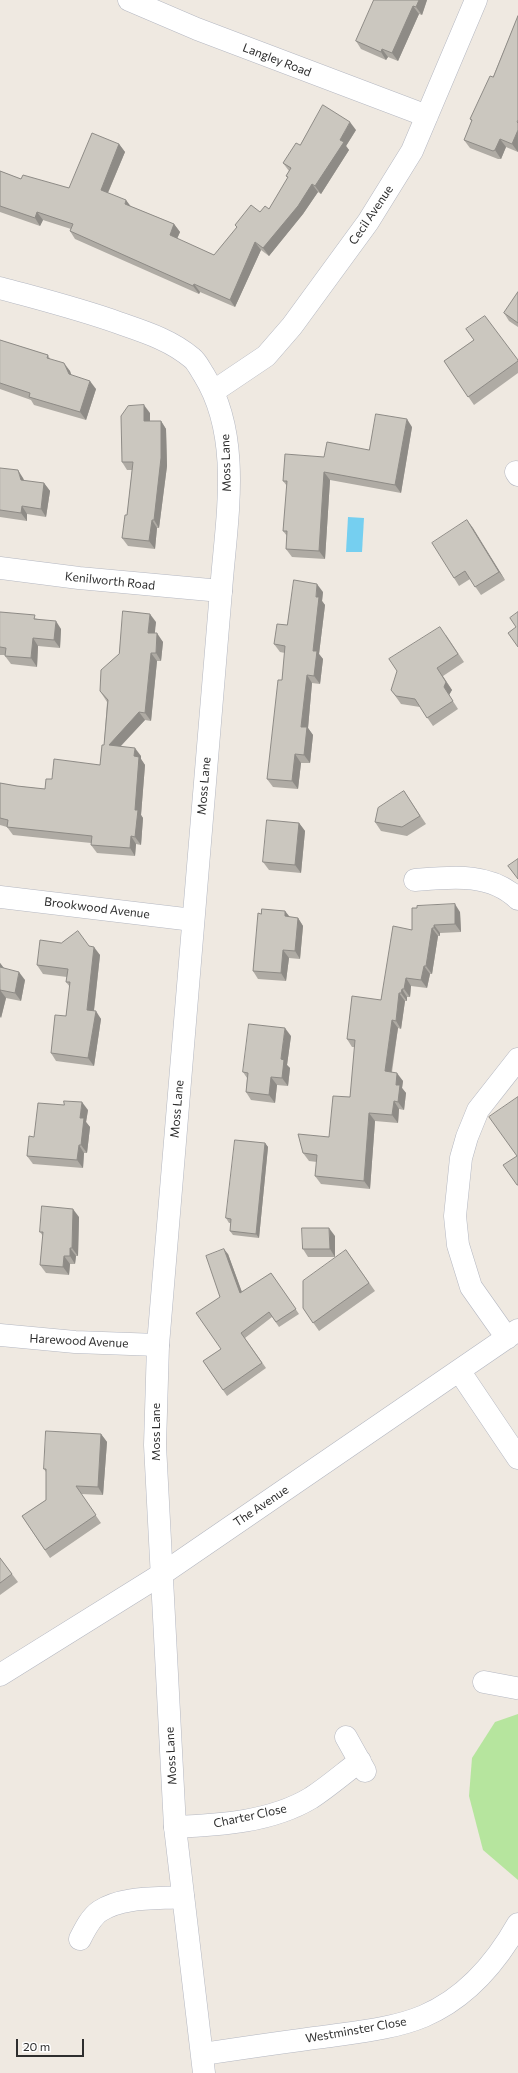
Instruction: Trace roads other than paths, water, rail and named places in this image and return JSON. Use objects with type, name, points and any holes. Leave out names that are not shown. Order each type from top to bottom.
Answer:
[{"type":"street","name":"Langley Road","points":[[129,0],[204,32],[427,116]]},
{"type":"street","name":"Cecil Avenue","points":[[214,391],[266,356],[292,326],[368,222],[412,152],[476,0]]},
{"type":"street","name":"Moss Lane","points":[[0,288],[102,317],[153,334],[173,344],[194,358],[214,391],[226,432],[228,478],[221,591],[158,1344],[155,1445],[174,1826],[204,2063]]},
{"type":"street","name":"Kenilworth Road","points":[[0,568],[79,578],[221,591]]},
{"type":"street","points":[[415,880],[472,878],[508,889],[518,899]]},
{"type":"street","name":"Brookwood Avenue","points":[[0,897],[193,920]]},
{"type":"street","points":[[512,1334],[471,1287],[458,1245],[455,1216],[461,1158],[466,1137],[478,1110],[518,1060]]},
{"type":"street","name":"The Avenue","points":[[0,1675],[162,1574],[460,1372],[512,1334]]},
{"type":"street","name":"Harewood Avenue","points":[[0,1336],[75,1342],[158,1344]]},
{"type":"street","points":[[460,1372],[518,1458]]},
{"type":"street","points":[[484,1682],[517,1686]]},
{"type":"street","name":"Charter Close","points":[[174,1826],[209,1825],[244,1820],[290,1808],[312,1797],[362,1766],[346,1737]]},
{"type":"street","points":[[80,1938],[99,1912],[114,1903],[183,1897]]},
{"type":"street","name":"Westminster Close","points":[[204,2063],[395,2025],[424,2016],[457,1997],[474,1983],[493,1963],[518,1924]]},
{"type":"water","points":[[348,517],[364,518],[362,552],[346,552]]}]
